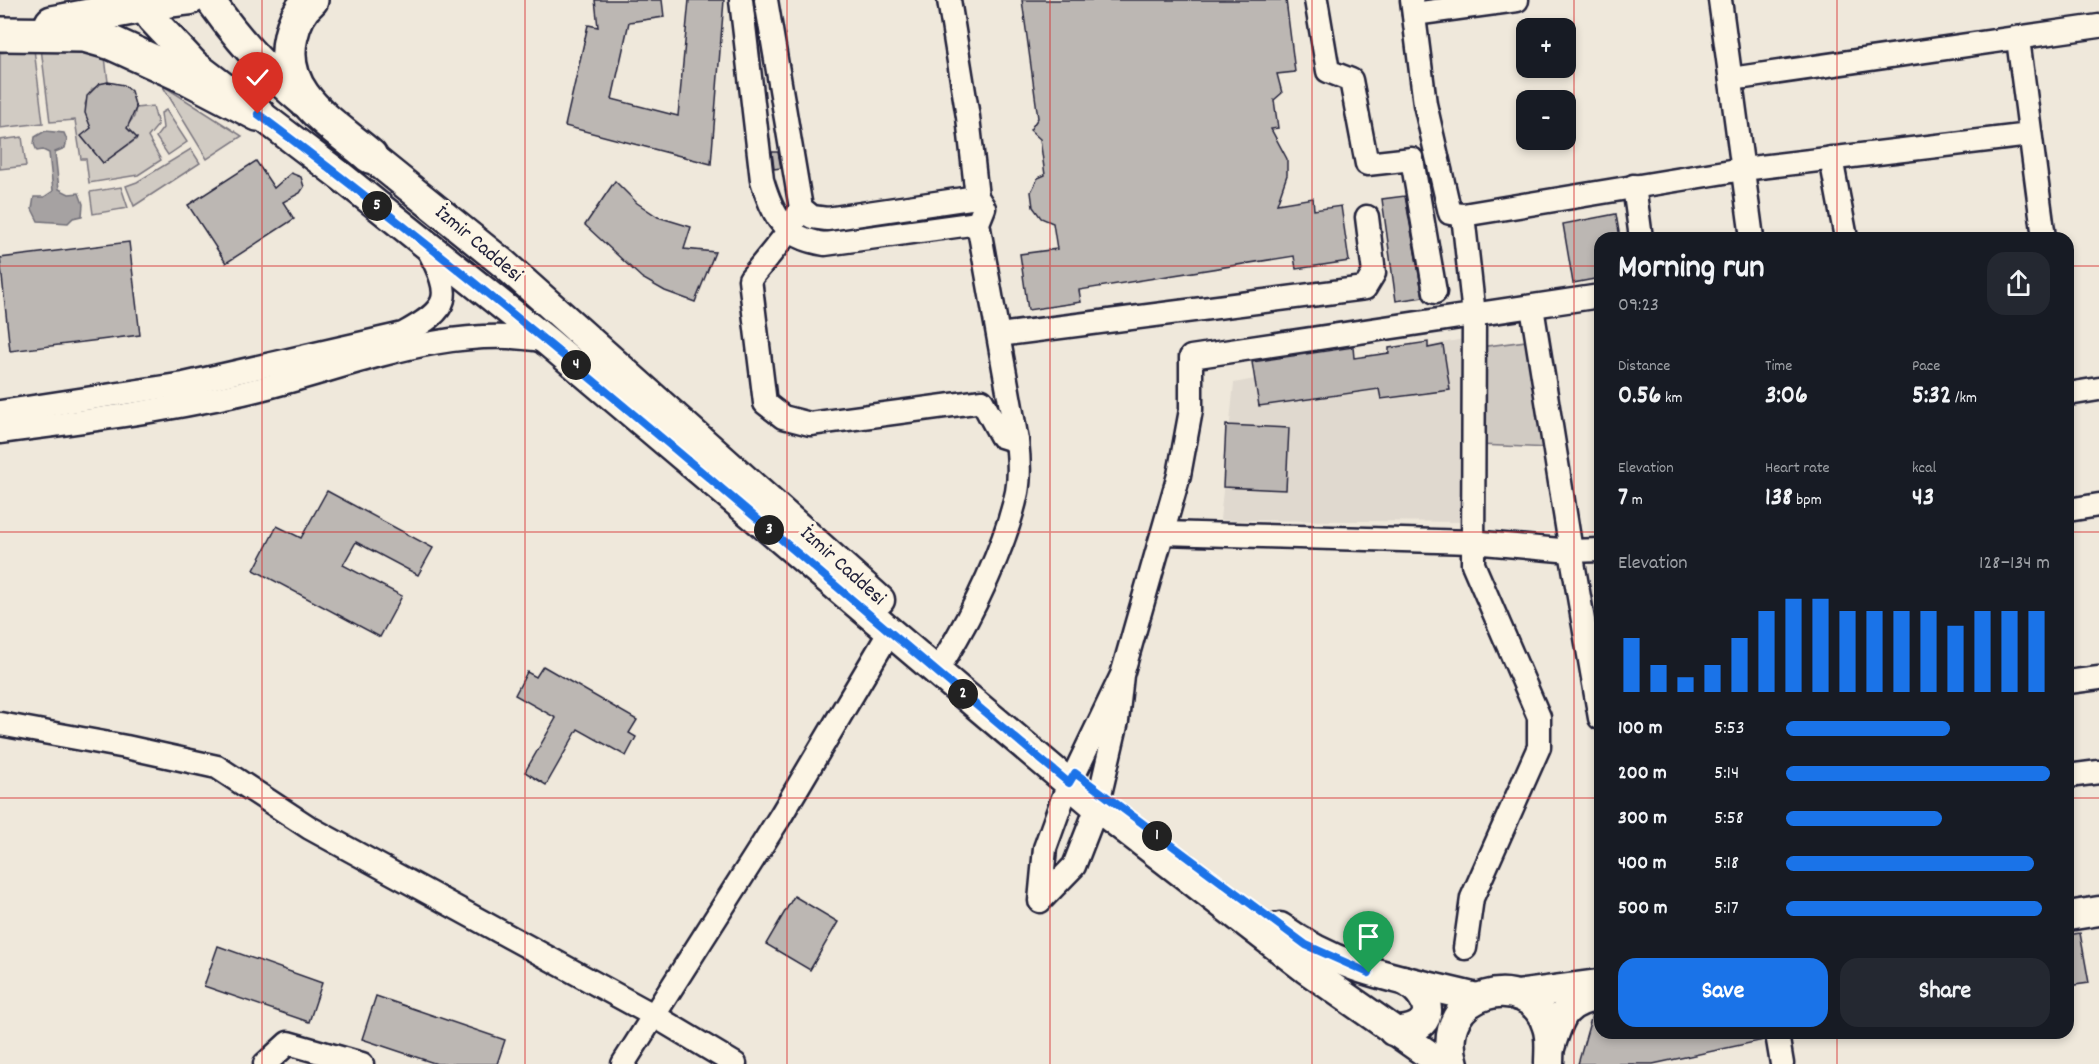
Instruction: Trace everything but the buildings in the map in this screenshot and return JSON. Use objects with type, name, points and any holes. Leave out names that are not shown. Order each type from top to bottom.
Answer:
[{"type":"highway","points":[[310,0],[303,6],[293,28],[287,51],[290,73],[302,96],[370,156]]},
{"type":"highway","points":[[0,34],[140,3]]},
{"type":"highway","points":[[0,34],[84,35],[112,43],[189,78],[258,114]]},
{"type":"main road","points":[[140,3],[191,0]]},
{"type":"main road","name":"İzmir Caddesi","points":[[210,0],[246,45],[285,87],[504,264],[940,664],[1099,801],[1306,969],[1442,1064]]},
{"type":"main road","name":"İzmir Caddesi","points":[[140,3],[195,65],[548,342],[889,633],[940,664]]},
{"type":"main road","name":"İzmir Caddesi","points":[[1099,801],[1306,945],[1369,973],[1477,998]]},
{"type":"main road","points":[[2074,900],[2099,896]]},
{"type":"main road","points":[[2074,915],[2099,911]]},
{"type":"main road","points":[[1393,1031],[1411,1031],[1422,1024],[1427,1011],[1424,997],[1416,987],[1403,980]]},
{"type":"main road","points":[[1517,995],[1594,984]]},
{"type":"main road","points":[[1454,1064],[1449,1050],[1450,1034],[1455,1019],[1464,1007],[1477,998],[1503,992],[1517,995],[1530,1002],[1540,1013],[1547,1027],[1547,1059]]},
{"type":"main road","points":[[1547,1059],[1560,1016],[1579,1000],[1594,997]]},
{"type":"street","points":[[741,0],[762,180],[770,208],[789,231],[805,241],[825,244],[978,223]]},
{"type":"street","points":[[766,0],[801,208],[789,231],[750,279],[765,403],[783,417],[810,424],[982,401],[1001,436],[1017,441]]},
{"type":"street","points":[[940,664],[984,586],[1017,492],[1019,462],[978,223],[984,208],[977,197],[968,117],[949,0]]},
{"type":"street","points":[[1316,0],[1328,71],[1351,80],[1367,164],[1412,159],[1435,292]]},
{"type":"street","points":[[1517,0],[1413,7],[1425,104],[1450,213],[1463,215],[1743,169],[2030,135]]},
{"type":"street","points":[[1720,0],[1751,232]]},
{"type":"street","points":[[1731,79],[2099,26]]},
{"type":"street","points":[[2018,39],[2043,232]]},
{"type":"street","points":[[1831,158],[1845,232]]},
{"type":"street","points":[[1634,186],[1640,232]]},
{"type":"street","points":[[801,208],[812,217],[827,219],[977,197]]},
{"type":"street","points":[[1463,215],[1474,315],[1473,564],[1523,675],[1539,717],[1539,747],[1472,898],[1464,948]]},
{"type":"street","points":[[999,335],[1365,288],[1374,273],[1367,218]]},
{"type":"street","points":[[0,412],[184,384],[403,334],[429,320],[442,304],[445,286],[426,245]]},
{"type":"street","points":[[1122,675],[1117,721],[1099,801],[1074,866],[1040,901],[1045,848],[1072,778],[1122,675],[1163,533],[1179,475],[1191,410],[1191,357],[1594,297]]},
{"type":"street","points":[[1532,307],[1570,551],[1594,685]]},
{"type":"street","points":[[0,432],[85,422],[244,393],[443,340],[517,336],[548,342]]},
{"type":"street","points":[[2074,393],[2099,389]]},
{"type":"street","points":[[2074,509],[2099,505]]},
{"type":"street","points":[[1163,533],[1472,542],[1570,551],[1594,550]]},
{"type":"street","points":[[623,1064],[780,817],[889,633]]},
{"type":"street","points":[[2074,681],[2099,678]]},
{"type":"street","points":[[0,724],[126,747],[217,767],[310,828],[653,1015],[735,1064]]},
{"type":"street","points":[[2074,775],[2099,771]]},
{"type":"street","points":[[1778,1039],[1782,1064]]},
{"type":"street","points":[[266,1064],[288,1043],[362,1064]]},
{"type":"shaded area","points":[[41,48],[83,48],[105,57],[108,82],[92,89],[85,104],[103,163],[137,139],[126,127],[134,117],[136,108],[153,106],[158,125],[148,137],[161,160],[138,175],[89,183],[86,159],[81,159],[75,120],[50,122]]},
{"type":"shaded area","points":[[34,49],[43,123],[0,128],[0,53]]},
{"type":"shaded area","points":[[162,85],[242,136],[207,159]]},
{"type":"shaded area","points":[[166,110],[187,142],[168,155],[156,137],[163,128],[161,113]]},
{"type":"shaded area","points":[[45,131],[64,133],[67,140],[65,148],[55,152],[59,189],[69,194],[79,193],[83,204],[82,216],[73,218],[68,223],[38,221],[32,209],[34,197],[44,197],[53,191],[49,153],[43,150],[37,151],[34,144],[35,137]]},
{"type":"shaded area","points":[[22,137],[26,166],[0,169],[0,140]]},
{"type":"shaded area","points":[[191,149],[200,163],[134,206],[126,186],[137,182]]},
{"type":"shaded area","points":[[121,187],[128,208],[93,214],[90,192]]},
{"type":"shaded area","points":[[1463,339],[1474,522],[1220,520],[1234,383]]},
{"type":"shaded area","points":[[1534,340],[1551,448],[1479,445],[1472,348]]},
{"type":"route","points":[[258,114],[342,177],[548,342],[889,633],[1069,783],[1075,773],[1100,794],[1306,945],[1369,973]]}]
